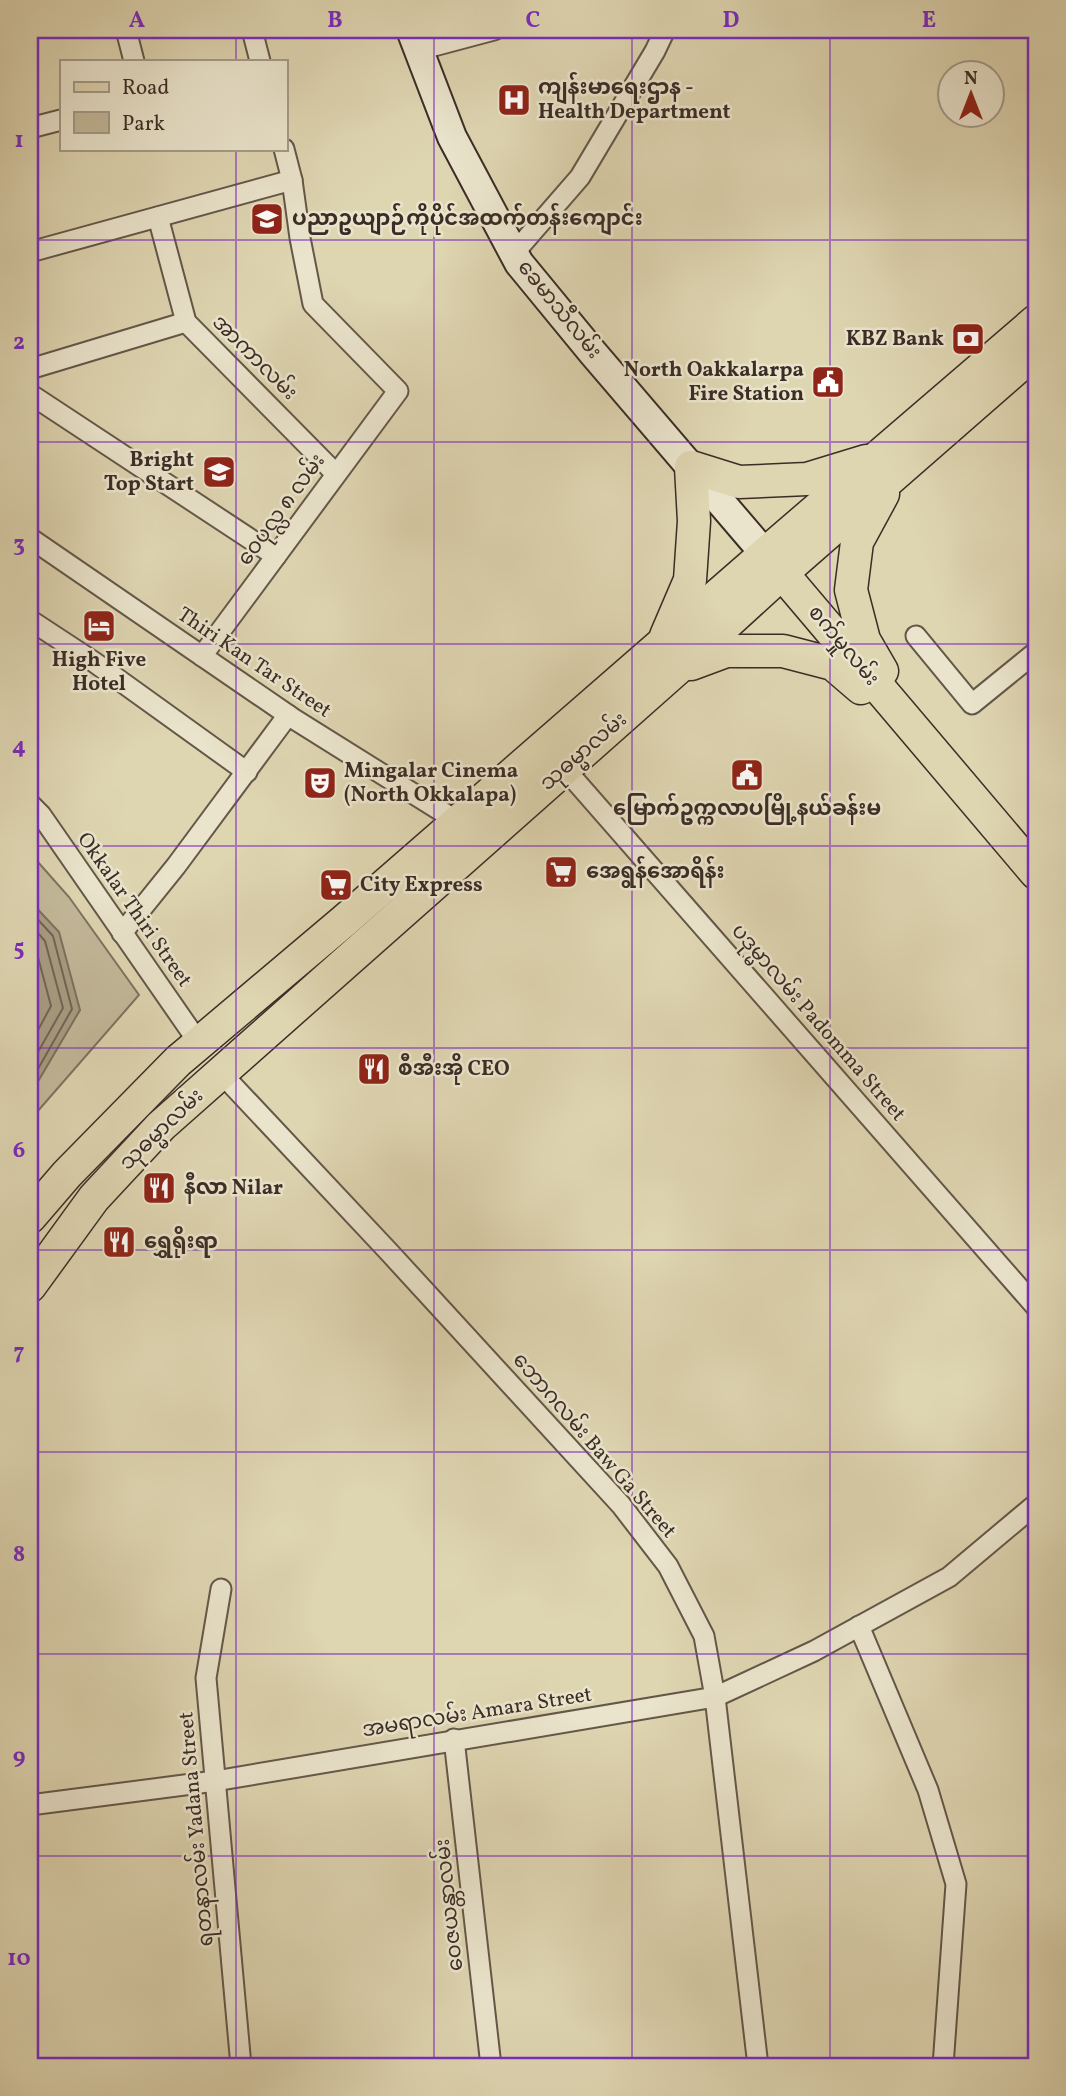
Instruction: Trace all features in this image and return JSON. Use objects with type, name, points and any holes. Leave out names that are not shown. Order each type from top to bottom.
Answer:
[{"type":"main road","name":"ခေမာသီလမ်း","points":[[415,40],[452,137],[519,263],[774,564]]},
{"type":"main road","name":"သုဓမ္မာလမ်း","points":[[30,1217],[67,1174],[178,1061],[344,921],[453,824],[669,657],[886,466],[1036,321]]},
{"type":"main road","name":"သုဓမ္မာလမ်း","points":[[886,466],[1036,351]]},
{"type":"main road","points":[[886,466],[807,479],[739,482],[691,467],[694,521],[691,580],[670,631],[669,657],[726,651],[783,651],[833,664],[921,738],[1036,873]]},
{"type":"main road","points":[[886,466],[857,542],[851,590],[864,640],[921,738]]},
{"type":"main road","name":"စက်မှုလမ်း","points":[[774,564],[921,738]]},
{"type":"main road","name":"သုဓမ္မာလမ်း","points":[[30,1286],[94,1198],[161,1126],[565,769],[669,657]]},
{"type":"street","points":[[126,30],[134,60]]},
{"type":"street","points":[[252,30],[260,60]]},
{"type":"street","points":[[415,40],[494,30]]},
{"type":"street","points":[[514,253],[580,177],[655,51],[662,31]]},
{"type":"street","points":[[30,128],[60,120]]},
{"type":"street","points":[[30,252],[292,180],[284,150]]},
{"type":"street","name":"ဝေပုလ္လ ၈ လမ်း","points":[[202,656],[398,391],[313,304],[292,180]]},
{"type":"street","name":"အာကာလမ်း","points":[[158,217],[186,322],[336,474]]},
{"type":"street","points":[[30,369],[186,322]]},
{"type":"street","points":[[30,394],[276,556]]},
{"type":"street","name":"Thiri Kan Tar Street","points":[[30,538],[288,715],[453,824]]},
{"type":"street","points":[[30,620],[247,772]]},
{"type":"street","points":[[916,636],[972,704],[1036,652]]},
{"type":"street","points":[[122,933],[176,866],[288,715]]},
{"type":"street","name":"ပဒုမ္မာလမ်း Padomma Street","points":[[565,769],[1036,1307]]},
{"type":"street","name":"Okkalar Thiri Street","points":[[30,804],[41,815],[199,1043]]},
{"type":"street","name":"ဘောဂလမ်း Baw Ga Street","points":[[221,1073],[621,1505],[668,1566],[704,1636],[715,1697],[758,2066]]},
{"type":"street","name":"အမရာလမ်း Amara Street","points":[[30,1805],[215,1781],[715,1697],[814,1651],[949,1577],[1036,1504]]},
{"type":"street","name":"ရတနာလမ်း Yadana Street","points":[[221,1589],[206,1678],[241,2066]]},
{"type":"street","points":[[859,1626],[928,1790],[956,1884],[943,2066]]},
{"type":"street","name":"ဝေဇယန္တာလမ်း","points":[[454,1739],[491,2066]]},
{"type":"green space","points":[[30,853],[69,897],[139,995],[30,1120]]},
{"type":"water","points":[[30,901],[59,932],[80,1010],[30,1095]]},
{"type":"place","name":"ကျန်းမာရေးဌာန - Health Department","points":[[514,100]]},
{"type":"place","name":"ပညာဥယျာဉ်ကိုပိုင်အထက်တန်းကျောင်း","points":[[267,219]]},
{"type":"place","name":"KBZ Bank","points":[[968,339]]},
{"type":"place","name":"North Oakkalarpa Fire Station","points":[[828,382]]},
{"type":"place","name":"Bright Top Start","points":[[219,472]]},
{"type":"place","name":"High Five Hotel","points":[[99,626]]},
{"type":"place","name":"မြောက်ဥက္ကလာပမြို့နယ်ခန်းမ","points":[[747,775]]},
{"type":"place","name":"Mingalar Cinema (North Okkalapa)","points":[[320,783]]},
{"type":"place","name":"အေရွန်အောရိန်း","points":[[561,872]]},
{"type":"place","name":"City Express","points":[[336,885]]},
{"type":"place","name":"စီအီးအို CEO","points":[[374,1069]]},
{"type":"place","name":"နီလာ Nilar","points":[[159,1188]]},
{"type":"place","name":"ရွှေရိုးရာ","points":[[119,1242]]}]
